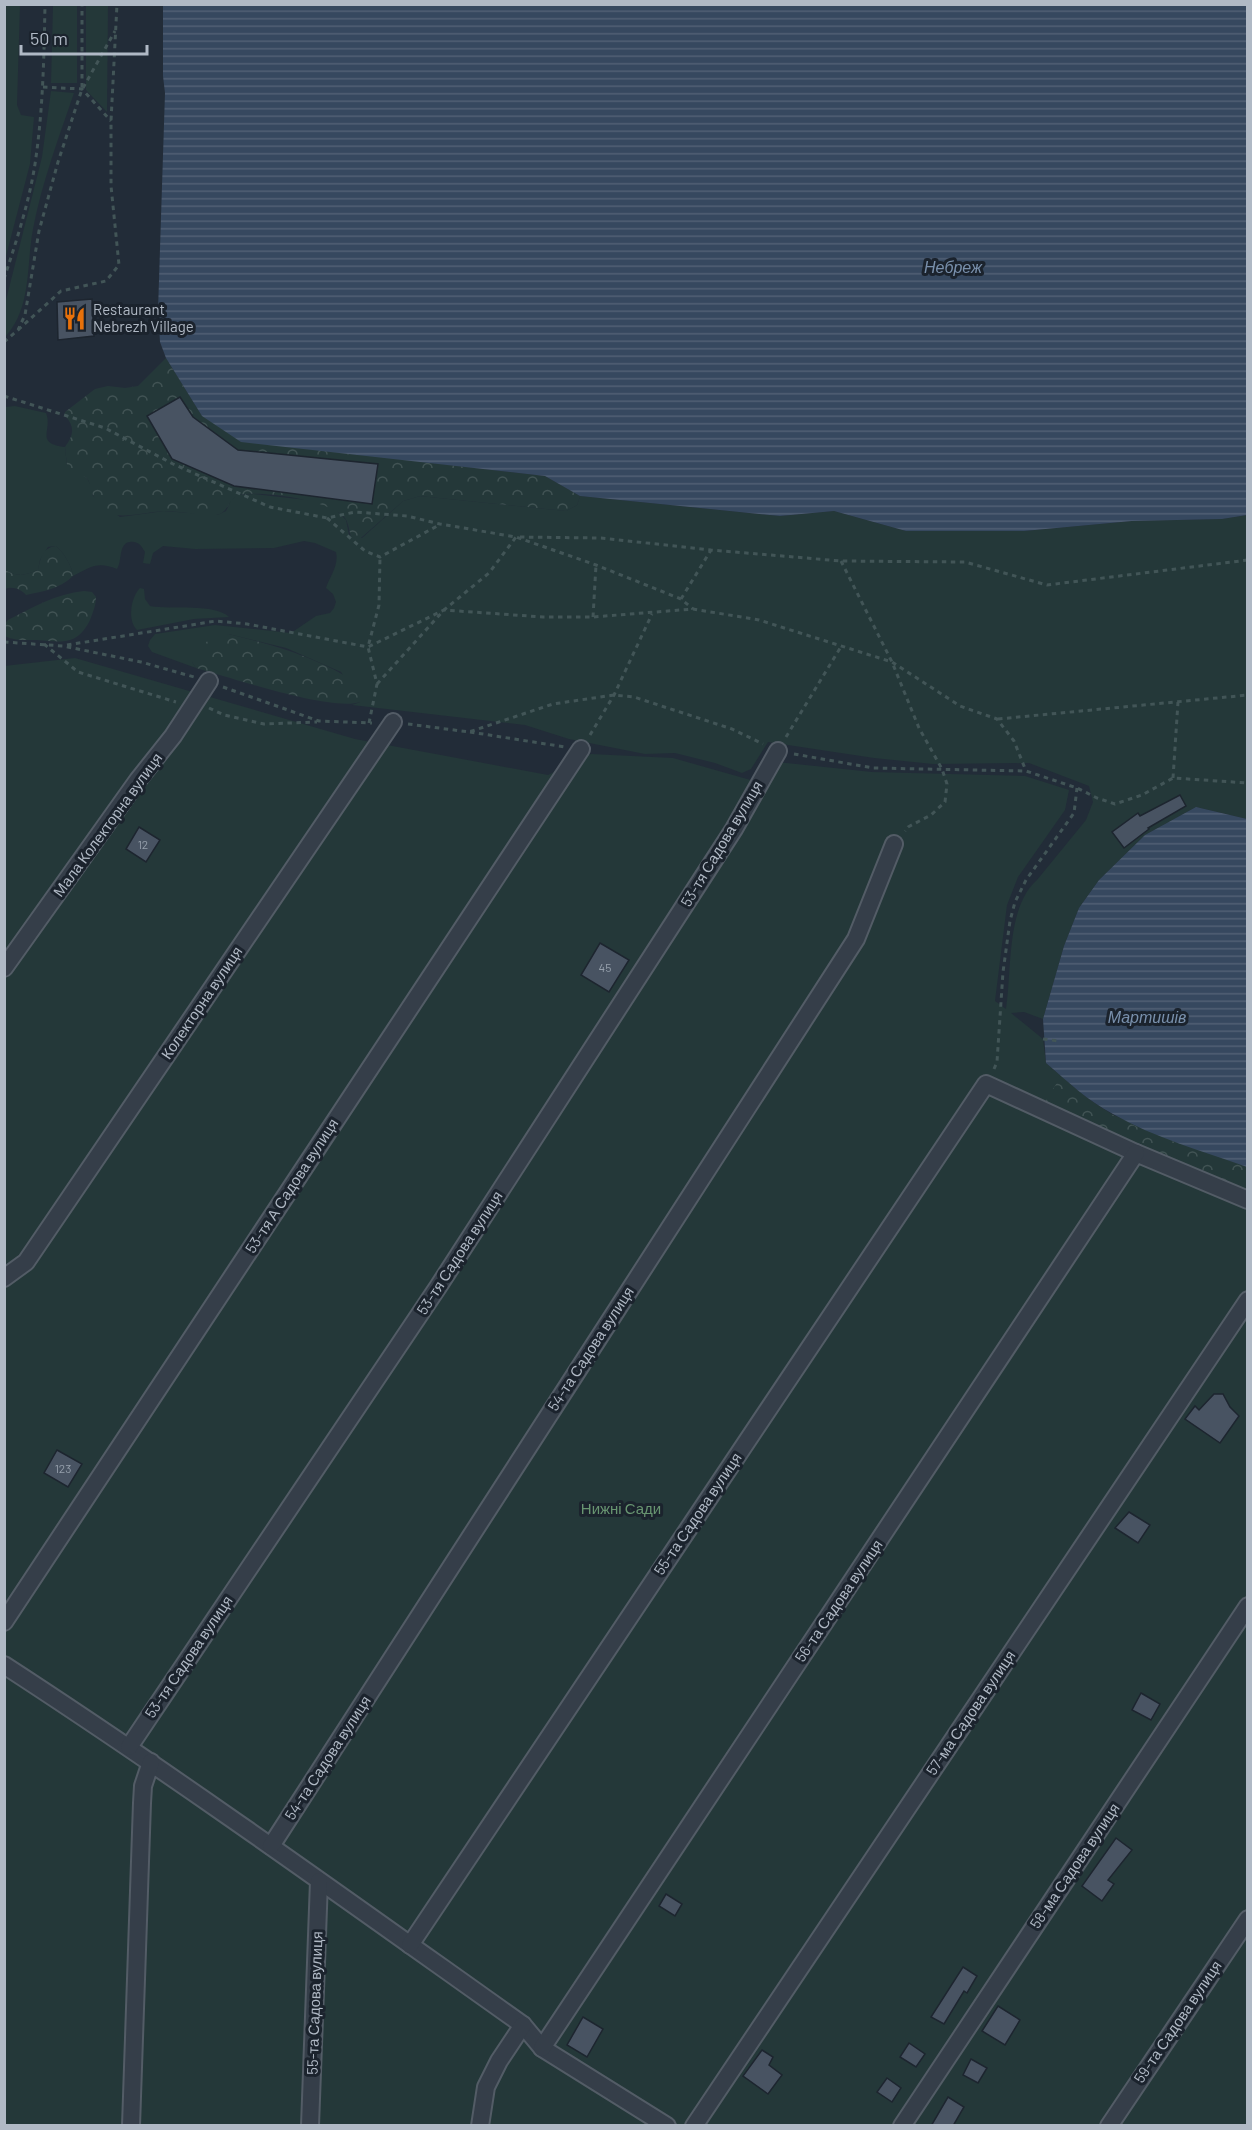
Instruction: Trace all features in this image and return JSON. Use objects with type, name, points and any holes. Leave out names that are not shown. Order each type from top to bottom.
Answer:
[{"type":"street","name":"Мала Колекторна вулиця","points":[[4,968],[138,780],[173,736],[209,681]]},
{"type":"street","name":"Колекторна вулиця","points":[[4,1278],[26,1262],[393,722]]},
{"type":"street","name":"53-тя А Садова вулиця","points":[[4,1622],[581,749]]},
{"type":"street","name":"53-тя Садова вулиця","points":[[129,1747],[438,1287],[734,829],[778,751]]},
{"type":"street","name":"54-та Садова вулиця","points":[[271,1846],[856,939],[894,844]]},
{"type":"street","points":[[986,1084],[1136,1153],[1248,1200]]},
{"type":"street","name":"55-та Садова вулиця","points":[[410,1945],[986,1084]]},
{"type":"street","name":"56-та Садова вулиця","points":[[542,2048],[1136,1153]]},
{"type":"street","name":"57-ма Садова вулиця","points":[[694,2126],[1248,1300]]},
{"type":"street","name":"58-ма Садова вулиця","points":[[902,2126],[1248,1606]]},
{"type":"street","points":[[4,1665],[151,1762],[523,2025],[542,2048],[650,2120],[667,2126]]},
{"type":"street","points":[[131,2126],[142,1803],[143,1786],[151,1762]]},
{"type":"street","name":"55-та Садова вулиця","points":[[310,2126],[320,1881]]},
{"type":"street","name":"59-та Садова вулиця","points":[[1109,2126],[1248,1919]]},
{"type":"street","points":[[480,2126],[486,2087],[499,2061],[523,2025]]},
{"type":"path","points":[[4,279],[20,227],[34,166],[43,87],[45,4]]},
{"type":"path","points":[[82,4],[82,89],[111,122]]},
{"type":"path","points":[[4,342],[61,291],[106,281],[119,265],[111,186],[111,122],[117,4]]},
{"type":"path","points":[[18,330],[25,315],[39,231],[58,162],[82,89],[116,28]]},
{"type":"path","points":[[43,87],[82,89]]},
{"type":"path","points":[[4,396],[105,428],[173,464],[270,507],[327,518],[355,512],[407,516],[516,537],[601,538],[841,561],[965,562],[1047,585],[1248,560]]},
{"type":"path","points":[[327,518],[365,551],[380,557]]},
{"type":"path","points":[[380,557],[440,524]]},
{"type":"path","points":[[516,537],[597,565],[681,599],[693,609]]},
{"type":"path","points":[[377,684],[444,609],[489,573],[516,537]]},
{"type":"path","points":[[681,599],[711,550]]},
{"type":"path","points":[[368,723],[377,684],[368,647],[379,605],[380,557]]},
{"type":"path","points":[[841,561],[892,662],[919,728],[942,769],[947,784],[945,802],[931,815],[908,827],[894,844]]},
{"type":"path","points":[[593,617],[597,565]]},
{"type":"path","points":[[63,646],[216,621],[247,624],[368,647],[444,609],[543,617],[652,614],[693,609],[759,620],[892,662],[960,706],[997,719],[1248,695]]},
{"type":"path","points":[[44,644],[78,672],[194,704],[224,715],[264,724],[393,722],[581,749],[614,695],[652,614]]},
{"type":"path","points":[[4,642],[63,646],[141,662],[209,681],[231,692],[319,722]]},
{"type":"path","points":[[778,751],[843,645]]},
{"type":"path","points":[[469,732],[553,704],[614,695],[634,697],[732,729],[778,751],[873,768],[1026,771],[1115,804],[1142,795],[1173,778],[1248,783]]},
{"type":"path","points":[[1173,778],[1178,702]]},
{"type":"path","points":[[997,719],[1014,741],[1026,771]]},
{"type":"path","points":[[986,1084],[997,1062],[1003,972],[1015,902],[1026,880],[1074,813],[1077,788]]},
{"type":"path","points":[[1043,1039],[1059,1041]]},
{"type":"green space","points":[[5,4],[20,5],[17,105],[21,115],[34,117],[30,164],[5,260]]},
{"type":"green space","points":[[53,5],[77,5],[77,83],[51,83]]},
{"type":"green space","points":[[86,5],[108,5],[107,112],[86,90]]},
{"type":"green space","points":[[51,91],[74,93],[41,194],[33,229],[24,300],[14,326],[5,337],[5,304],[42,157]]},
{"type":"green space","points":[[166,358],[202,416],[407,460],[545,476],[580,496],[577,505],[566,511],[420,496],[403,501],[354,544],[347,521],[337,512],[311,501],[279,495],[239,495],[224,511],[216,515],[165,511],[128,515],[105,513],[95,499],[89,481],[85,476],[74,473],[67,465],[65,447],[72,427],[65,412],[95,389],[108,386],[125,388],[138,386]]},
{"type":"green space","name":"Нижні Сади","points":[[15,406],[46,413],[47,439],[56,445],[65,447],[67,465],[85,477],[90,484],[93,496],[120,517],[164,511],[217,515],[226,511],[231,500],[237,495],[254,494],[316,501],[335,509],[346,520],[349,535],[362,538],[403,501],[420,496],[566,511],[577,505],[580,496],[780,516],[834,511],[906,531],[1024,531],[1132,521],[1222,519],[1247,515],[1247,819],[1196,807],[1145,835],[1099,880],[1079,908],[1064,946],[1043,1019],[1024,1012],[1011,1013],[1043,1039],[1046,1063],[1086,1098],[1113,1115],[1247,1167],[1247,2125],[5,2125],[4,666],[75,658],[355,739],[548,775],[591,754],[673,758],[754,781],[777,762],[872,772],[1025,776],[1069,790],[1065,810],[1018,877],[1007,905],[995,1001],[1006,1009],[1012,940],[1020,906],[1027,892],[1086,820],[1093,802],[1089,786],[1029,763],[933,764],[874,758],[768,742],[751,769],[742,773],[715,763],[675,753],[645,754],[569,739],[525,725],[352,705],[360,702],[341,672],[286,648],[228,634],[192,662],[196,668],[152,652],[148,646],[155,634],[215,625],[291,633],[316,616],[330,613],[336,602],[333,594],[326,588],[335,566],[336,552],[304,541],[274,548],[195,549],[163,546],[153,553],[150,564],[143,563],[145,552],[141,546],[129,542],[123,548],[117,569],[99,565],[73,576],[67,560],[56,546],[48,547],[40,560],[38,570],[29,574],[17,575],[5,570],[5,407]]},
{"type":"green space","points":[[56,546],[67,560],[73,576],[57,587],[26,595],[16,589],[5,589],[5,570],[21,575],[38,570],[45,551]]},
{"type":"green space","points":[[140,588],[144,589],[145,599],[150,606],[204,608],[229,617],[194,619],[137,630],[132,620],[131,609],[134,597]]},
{"type":"green space","points":[[84,591],[92,592],[96,597],[95,603],[90,620],[80,634],[74,638],[54,641],[16,639],[5,636],[5,623],[8,620],[54,598]]},
{"type":"green space","points":[[228,634],[279,648],[327,666],[358,684],[360,702],[346,704],[305,698],[196,668],[192,662],[196,648]]},
{"type":"green space","points":[[1061,1076],[1099,1106],[1129,1123],[1247,1167],[1247,1195],[1044,1104]]},
{"type":"water","name":"Небреж","points":[[163,5],[1247,5],[1247,515],[1222,519],[1132,521],[1024,531],[906,531],[834,511],[780,516],[580,496],[545,476],[241,442],[202,416],[166,358],[160,342],[158,311],[165,93]]},
{"type":"water","name":"Мартишів","points":[[1196,807],[1247,819],[1247,1167],[1179,1144],[1129,1123],[1095,1103],[1046,1063],[1043,1019],[1064,946],[1079,908],[1099,880],[1145,835]]},
{"type":"building","name":"Restaurant Nebrezh Village","points":[[92,299],[94,336],[58,340],[57,302]]},
{"type":"building","points":[[180,397],[193,417],[238,450],[378,464],[372,504],[234,486],[172,459],[147,416]]},
{"type":"building","points":[[1180,795],[1186,806],[1148,828],[1124,848],[1112,832],[1138,813],[1140,816]]},
{"type":"building","points":[[139,827],[160,840],[146,862],[126,849]]},
{"type":"building","points":[[600,943],[629,960],[609,992],[581,975]]},
{"type":"building","points":[[1214,1394],[1223,1394],[1230,1407],[1239,1416],[1220,1443],[1185,1419],[1195,1406],[1199,1410]]},
{"type":"building","points":[[57,1450],[82,1464],[68,1487],[44,1473]]},
{"type":"building","points":[[1129,1512],[1150,1525],[1138,1543],[1115,1528]]},
{"type":"building","points":[[1141,1693],[1160,1704],[1151,1720],[1132,1710]]},
{"type":"building","points":[[1116,1838],[1132,1850],[1108,1880],[1114,1884],[1102,1901],[1082,1886]]},
{"type":"building","points":[[666,1894],[682,1904],[675,1916],[659,1906]]},
{"type":"building","points":[[963,1967],[977,1976],[967,1993],[964,1991],[944,2024],[931,2017]]},
{"type":"building","points":[[998,2006],[1020,2020],[1005,2045],[982,2031]]},
{"type":"building","points":[[583,2017],[603,2029],[587,2057],[567,2045]]},
{"type":"building","points":[[909,2043],[925,2054],[916,2067],[900,2057]]},
{"type":"building","points":[[762,2050],[773,2057],[769,2065],[782,2075],[768,2094],[743,2076]]},
{"type":"building","points":[[971,2059],[987,2068],[978,2083],[963,2075]]},
{"type":"building","points":[[887,2078],[901,2088],[892,2102],[877,2092]]},
{"type":"building","points":[[948,2097],[964,2107],[953,2126],[931,2126]]},
{"type":"place","name":"Restaurant Nebrezh Village","points":[[75,319]]}]
